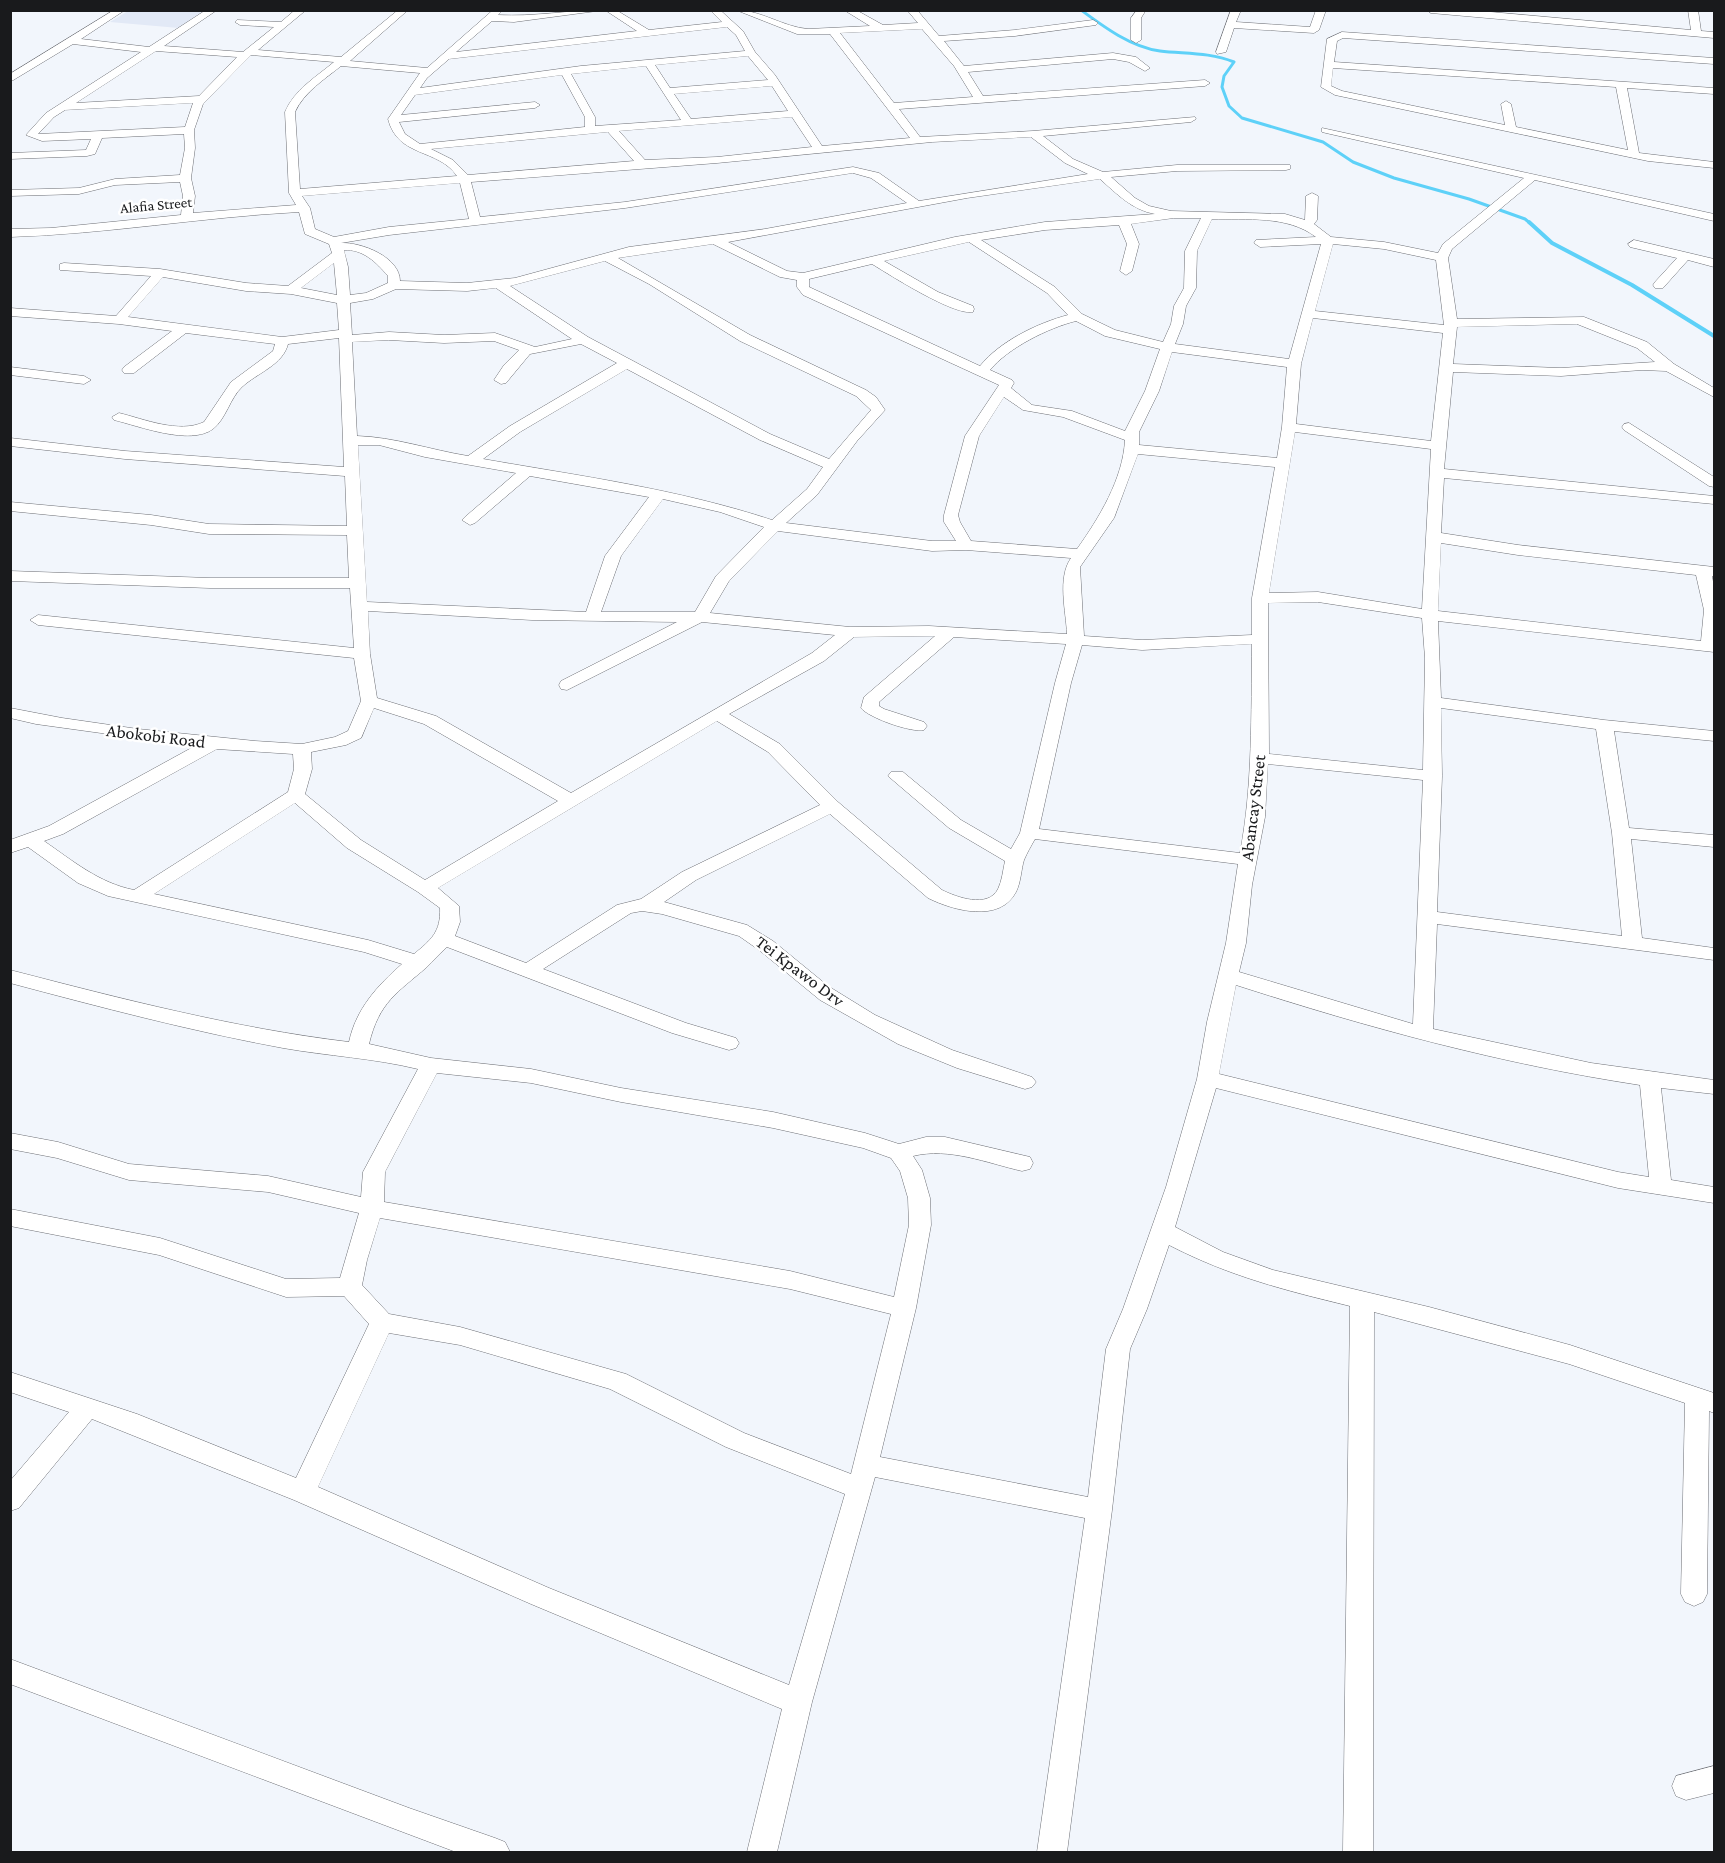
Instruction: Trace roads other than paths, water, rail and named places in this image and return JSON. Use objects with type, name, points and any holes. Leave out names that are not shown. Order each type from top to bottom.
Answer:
[{"type":"street","points":[[10,79],[121,10]]},
{"type":"street","points":[[189,130],[42,138],[31,135],[41,123],[64,107],[213,10]]},
{"type":"street","points":[[186,218],[189,196],[185,178],[190,148],[189,130],[202,99],[247,54],[302,10]]},
{"type":"street","points":[[393,285],[394,275],[369,251],[355,246],[336,248],[309,231],[304,208],[295,193],[290,112],[294,103],[307,89],[405,10]]},
{"type":"street","points":[[475,221],[464,180],[458,169],[421,147],[401,139],[394,129],[393,119],[418,81],[495,14],[514,19],[600,10]]},
{"type":"street","points":[[609,10],[645,32]]},
{"type":"street","points":[[714,10],[727,24],[740,33],[751,53],[775,83],[819,150]]},
{"type":"street","points":[[740,10],[797,31],[834,32],[924,26]]},
{"type":"street","points":[[848,10],[882,29]]},
{"type":"street","points":[[911,11],[927,10]]},
{"type":"street","points":[[1136,40],[1136,18],[1142,10]]},
{"type":"street","points":[[1221,52],[1236,10]]},
{"type":"street","points":[[1231,24],[1314,30],[1321,10]]},
{"type":"street","points":[[1431,10],[1605,20],[1714,35]]},
{"type":"street","points":[[1693,10],[1696,33]]},
{"type":"street","points":[[911,11],[963,69],[972,82],[979,99]]},
{"type":"street","points":[[240,22],[282,25]]},
{"type":"street","points":[[934,39],[1015,33],[1093,23]]},
{"type":"street","points":[[449,56],[727,24]]},
{"type":"street","points":[[834,32],[918,141]]},
{"type":"street","points":[[1714,61],[1552,64],[1377,53],[1342,35],[1333,38],[1326,87],[1330,90],[1511,130],[1634,154],[1714,165]]},
{"type":"street","points":[[73,41],[152,49],[343,61],[430,71]]},
{"type":"street","points":[[412,92],[566,73],[594,67],[751,53]]},
{"type":"street","points":[[1330,65],[1377,53],[1552,64],[1621,84],[1714,91]]},
{"type":"street","points":[[963,69],[1113,56],[1132,59],[1145,68]]},
{"type":"street","points":[[648,63],[688,123]]},
{"type":"street","points":[[566,73],[590,117],[590,130]]},
{"type":"street","points":[[668,91],[775,83]]},
{"type":"street","points":[[891,106],[1205,83]]},
{"type":"street","points":[[1621,84],[1634,154]]},
{"type":"street","points":[[64,107],[202,99]]},
{"type":"street","points":[[1506,104],[1511,130]]},
{"type":"street","points":[[393,119],[535,105]]},
{"type":"street","points":[[421,147],[590,130],[794,114]]},
{"type":"street","points":[[295,193],[642,164],[736,159],[918,141],[1033,134],[1191,119]]},
{"type":"street","points":[[611,129],[642,164]]},
{"type":"street","points":[[1326,130],[1714,217]]},
{"type":"street","points":[[1033,134],[1069,160],[1103,176],[1131,200],[1146,209],[1184,214],[1272,216],[1306,224],[1328,240]]},
{"type":"street","points":[[10,156],[87,153],[91,152],[97,136]]},
{"type":"street","points":[[64,267],[160,273],[246,287],[291,290],[344,300],[369,296],[393,285],[456,287],[500,285],[629,251],[715,240],[977,194],[1103,176],[1166,168],[1286,167]]},
{"type":"street","points":[[291,290],[336,248],[389,231],[625,205],[853,170],[875,175],[918,205]]},
{"type":"street","points":[[1423,1034],[1433,776],[1430,616],[1438,446],[1450,326],[1442,258],[1447,247],[1532,177]]},
{"type":"street","points":[[10,193],[83,191],[115,182],[185,178]]},
{"type":"street","points":[[1306,224],[1311,220],[1312,196]]},
{"type":"street","name":"Alafia Street","points":[[10,233],[51,232],[241,212],[304,208]]},
{"type":"street","points":[[715,240],[775,270],[803,277],[972,239],[1045,226],[1124,222],[1184,214]]},
{"type":"street","points":[[717,714],[774,748],[832,806],[936,894],[951,902],[977,906],[999,901],[1008,890],[1016,859],[1029,833],[1063,684],[1076,639],[1072,567],[1111,508],[1131,457],[1138,416],[1152,391],[1177,324],[1180,306],[1190,288],[1191,251],[1209,214]]},
{"type":"street","points":[[1124,222],[1133,244],[1126,271]]},
{"type":"street","points":[[972,239],[993,255],[1051,290],[1077,317],[1110,333],[1167,347],[1294,364]]},
{"type":"street","points":[[1260,243],[1285,244],[1328,240],[1412,251],[1442,258]]},
{"type":"street","name":"Abancay Street","points":[[1052,1852],[1099,1510],[1118,1349],[1135,1309],[1177,1187],[1208,1079],[1217,1022],[1236,943],[1243,885],[1255,825],[1260,758],[1260,598],[1284,463],[1294,364],[1328,240]]},
{"type":"street","points":[[1634,244],[1714,263]]},
{"type":"street","points":[[336,248],[342,267],[357,583],[362,654],[369,701],[430,720],[572,801]]},
{"type":"street","points":[[1659,285],[1684,256]]},
{"type":"street","points":[[567,685],[700,617],[722,579],[764,535],[812,492],[852,438],[878,410],[871,400],[794,359],[738,334],[691,307],[646,277],[606,257]]},
{"type":"street","points":[[875,261],[934,295],[968,309]]},
{"type":"street","points":[[119,320],[160,273]]},
{"type":"street","points":[[803,277],[802,287],[807,292],[1007,383],[1005,390],[972,436],[966,452],[951,515],[952,522],[966,545]]},
{"type":"street","points":[[500,285],[583,340],[765,437],[832,465]]},
{"type":"street","points":[[10,312],[119,320],[282,341],[345,336],[444,339],[495,337],[534,351],[583,340]]},
{"type":"street","points":[[1309,314],[1450,326],[1579,320],[1642,345],[1669,367],[1714,393]]},
{"type":"street","points":[[983,371],[996,355],[1054,323],[1077,317]]},
{"type":"street","points":[[129,370],[184,328]]},
{"type":"street","points":[[119,417],[188,431],[204,429],[210,425],[236,385],[279,353],[282,341]]},
{"type":"street","points":[[501,380],[509,368],[527,350]]},
{"type":"street","points":[[471,461],[515,429],[627,363]]},
{"type":"street","points":[[1446,368],[1561,372],[1642,366],[1669,367]]},
{"type":"street","points":[[10,371],[84,380]]},
{"type":"street","points":[[1005,390],[1026,409],[1068,414],[1132,444],[1284,463]]},
{"type":"street","points":[[1289,427],[1438,446]]},
{"type":"street","points":[[1629,427],[1714,483]]},
{"type":"street","points":[[350,440],[379,441],[425,453],[659,494],[724,509],[776,526],[932,546],[966,545],[1079,555]]},
{"type":"street","points":[[10,442],[125,455],[352,472]]},
{"type":"street","points":[[470,520],[527,471]]},
{"type":"street","points":[[1438,473],[1714,500]]},
{"type":"street","points":[[592,616],[613,556],[659,494]]},
{"type":"street","points":[[10,506],[151,520],[209,529],[354,531]]},
{"type":"street","points":[[1260,598],[1318,597],[1430,616],[1712,647],[1709,571],[1435,537]]},
{"type":"street","points":[[10,576],[210,583],[357,583]]},
{"type":"street","points":[[360,606],[592,616],[700,617],[850,632],[950,632],[1142,645],[1260,639]]},
{"type":"street","points":[[38,620],[362,654]]},
{"type":"street","points":[[424,888],[717,714],[818,657],[850,632]]},
{"type":"street","points":[[918,726],[878,713],[870,708],[870,701],[950,632]]},
{"type":"street","name":"Abokobi Road","points":[[10,713],[45,722],[214,743],[302,749],[340,741],[355,734],[369,701]]},
{"type":"street","points":[[1433,702],[1604,725],[1714,736]]},
{"type":"street","points":[[1604,725],[1621,833],[1633,943]]},
{"type":"street","points":[[10,848],[32,841],[112,800],[214,743]]},
{"type":"street","points":[[137,897],[296,795],[303,769],[302,749]]},
{"type":"street","points":[[1260,758],[1433,776]]},
{"type":"street","points":[[897,776],[955,824],[1016,859]]},
{"type":"street","points":[[296,795],[354,844],[449,906],[450,922],[444,939],[419,963],[393,983],[377,1001],[363,1025],[357,1051]]},
{"type":"street","points":[[528,971],[549,955],[624,909],[641,905],[689,876],[832,806]]},
{"type":"street","points":[[1029,833],[1248,860]]},
{"type":"street","points":[[1621,833],[1714,841]]},
{"type":"street","points":[[32,841],[85,879],[115,892],[368,946],[419,963]]},
{"type":"street","name":"Tei Kpawo Drv","points":[[641,905],[661,906],[699,920],[736,927],[747,932],[764,942],[822,992],[870,1021],[972,1067],[1025,1082]]},
{"type":"street","points":[[1426,917],[1714,954]]},
{"type":"street","points":[[444,939],[680,1028],[729,1043]]},
{"type":"street","points":[[1228,975],[1423,1034],[1558,1066],[1650,1081],[1714,1087]]},
{"type":"street","points":[[10,976],[200,1023],[284,1041],[383,1053],[431,1065],[508,1072],[621,1095],[774,1120],[865,1141],[899,1152],[926,1145],[945,1145],[1022,1163]]},
{"type":"street","points":[[350,1287],[355,1260],[372,1208],[374,1172],[431,1065]]},
{"type":"street","points":[[1208,1079],[1618,1180],[1714,1195]]},
{"type":"street","points":[[1650,1081],[1661,1186]]},
{"type":"street","points":[[10,1141],[58,1150],[129,1172],[268,1184],[372,1208],[790,1280],[904,1308]]},
{"type":"street","points":[[762,1852],[798,1702],[862,1476],[904,1308],[920,1225],[919,1198],[913,1176],[899,1152]]},
{"type":"street","points":[[10,1217],[160,1247],[286,1288],[350,1287],[382,1322],[460,1336],[617,1381],[735,1440],[862,1476],[1099,1510]]},
{"type":"street","points":[[1162,1231],[1215,1258],[1270,1278],[1362,1299],[1570,1355],[1706,1400],[1694,1594]]},
{"type":"street","points":[[1358,1852],[1362,1299]]},
{"type":"street","points":[[303,1492],[382,1322]]},
{"type":"street","points":[[10,1382],[88,1407],[303,1492],[540,1596],[798,1702]]},
{"type":"street","points":[[10,1500],[88,1407]]},
{"type":"street","points":[[10,1671],[409,1822],[495,1852]]},
{"type":"street","points":[[1686,1786],[1714,1780]]},
{"type":"waterway","points":[[1081,10],[1128,41],[1149,49],[1215,56],[1234,62],[1224,76],[1222,87],[1229,106],[1242,118],[1323,142],[1353,162],[1394,178],[1469,199],[1525,219],[1531,224]]},
{"type":"waterway","points":[[1529,222],[1552,243],[1632,285],[1714,336]]}]
